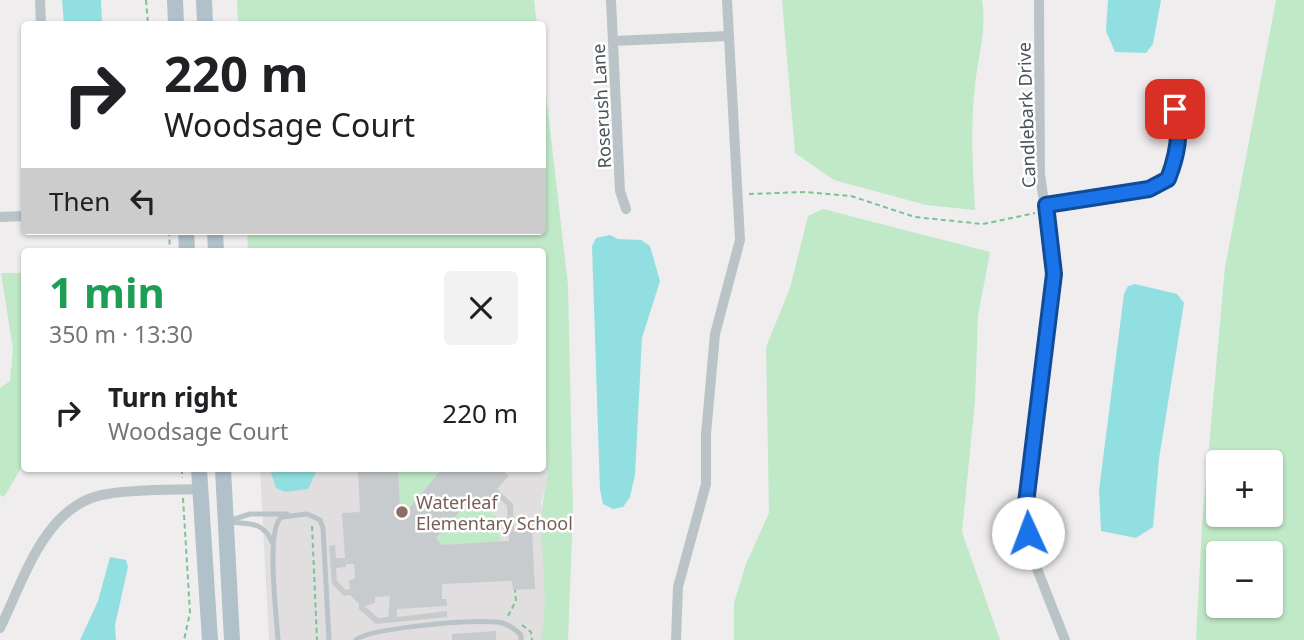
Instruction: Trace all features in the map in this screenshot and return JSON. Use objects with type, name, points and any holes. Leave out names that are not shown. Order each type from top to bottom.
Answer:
[{"type":"main road","points":[[175,0],[176,21]]},
{"type":"main road","points":[[204,0],[205,21]]},
{"type":"main road","points":[[199,472],[210,640]]},
{"type":"main road","points":[[223,472],[232,640]]},
{"type":"street","points":[[40,0],[41,21]]},
{"type":"street","name":"Roserush Lane","points":[[611,0],[620,191],[626,209]]},
{"type":"street","points":[[676,640],[678,587],[706,484],[707,417],[715,334],[740,240],[727,0]]},
{"type":"street","name":"Candlebark Drive","points":[[1039,0],[1040,174],[1054,274],[1026,503],[1032,556],[1065,640]]},
{"type":"street","points":[[613,41],[728,36]]},
{"type":"street","points":[[1046,205],[1149,189],[1168,179],[1175,161],[1180,125],[1175,109]]},
{"type":"street","points":[[0,217],[21,216]]},
{"type":"street","points":[[0,628],[45,538],[69,509],[104,494],[200,489]]},
{"type":"lane","points":[[225,522],[250,514],[278,512],[315,516],[323,528],[329,640]]},
{"type":"lane","points":[[278,640],[272,542],[277,520],[291,515]]},
{"type":"lane","points":[[225,522],[258,525],[265,528],[272,542]]},
{"type":"lane","points":[[356,640],[373,631],[449,622],[498,622],[514,628],[521,635],[520,640]]},
{"type":"path","points":[[146,0],[148,21]]},
{"type":"path","points":[[737,195],[805,192],[851,196],[915,217],[983,224],[1040,212],[1046,205]]},
{"type":"path","points":[[182,472],[190,613],[184,640]]},
{"type":"path","points":[[312,525],[317,640]]},
{"type":"path","points":[[508,616],[516,601],[515,590]]},
{"type":"shaded area","name":"Waterleaf Elementary School","points":[[546,453],[547,481],[541,503],[544,521],[545,621],[541,640],[269,640],[260,472],[546,472]]},
{"type":"green space","points":[[237,0],[534,0],[537,21],[238,21]]},
{"type":"green space","points":[[782,0],[982,0],[983,33],[973,117],[975,210],[926,205],[834,180],[795,153]]},
{"type":"green space","points":[[1276,0],[1304,0],[1304,640],[1196,640],[1206,480],[1206,527],[1283,527],[1283,450],[1209,450],[1225,267]]},
{"type":"green space","points":[[546,95],[568,285],[573,511],[568,640],[541,640],[545,600],[542,519],[547,481],[546,248],[248,248],[247,235],[546,235]]},
{"type":"green space","points":[[823,209],[990,252],[978,316],[975,401],[962,532],[1000,640],[734,640],[734,603],[746,564],[769,513],[766,347],[790,288],[808,216]]},
{"type":"green space","points":[[1,273],[21,273],[21,468],[4,497],[0,495],[0,388],[10,381],[13,349]]},
{"type":"green space","points":[[398,472],[443,472],[406,512],[400,507]]},
{"type":"green space","points":[[473,497],[499,519],[500,542],[442,545],[436,538]]},
{"type":"water","points":[[62,0],[101,0],[102,21],[64,21]]},
{"type":"water","points":[[1108,0],[1161,0],[1153,44],[1146,53],[1115,52],[1106,31]]},
{"type":"water","points":[[610,235],[618,239],[641,240],[650,246],[660,281],[642,338],[635,475],[630,497],[623,507],[613,509],[603,504],[600,490],[592,246],[596,238]]},
{"type":"water","points":[[1135,284],[1177,294],[1184,303],[1159,459],[1153,527],[1136,538],[1101,531],[1099,490],[1124,294],[1128,286]]},
{"type":"water","points":[[271,472],[316,472],[308,489],[285,492],[276,488]]},
{"type":"water","points":[[110,557],[126,560],[128,567],[115,625],[116,640],[80,640],[98,601]]},
{"type":"building","points":[[358,472],[398,472],[400,507],[406,512],[439,472],[504,472],[509,476],[497,489],[513,504],[514,532],[532,531],[535,589],[513,590],[512,581],[442,584],[442,599],[447,599],[447,606],[397,609],[397,617],[447,611],[447,617],[376,624],[359,609],[359,604],[350,595],[344,596],[332,584],[329,546],[335,545],[336,558],[345,558],[342,513],[360,512]],"holes":[[[494,493],[507,506],[509,541],[442,545],[436,538],[473,497],[482,506]],[[346,564],[354,564],[355,579],[349,580],[350,589],[346,590],[337,581],[336,568],[346,567]],[[390,596],[388,617],[378,618],[365,606],[375,603],[375,597]]]},
{"type":"building","points":[[496,631],[496,640],[452,640],[452,634]]},
{"type":"place","name":"Waterleaf Elementary School","points":[[402,512]]},
{"type":"route","points":[[1028,533],[1026,503],[1054,274],[1046,205],[1149,189],[1168,179],[1175,161],[1180,125],[1175,109]]}]
